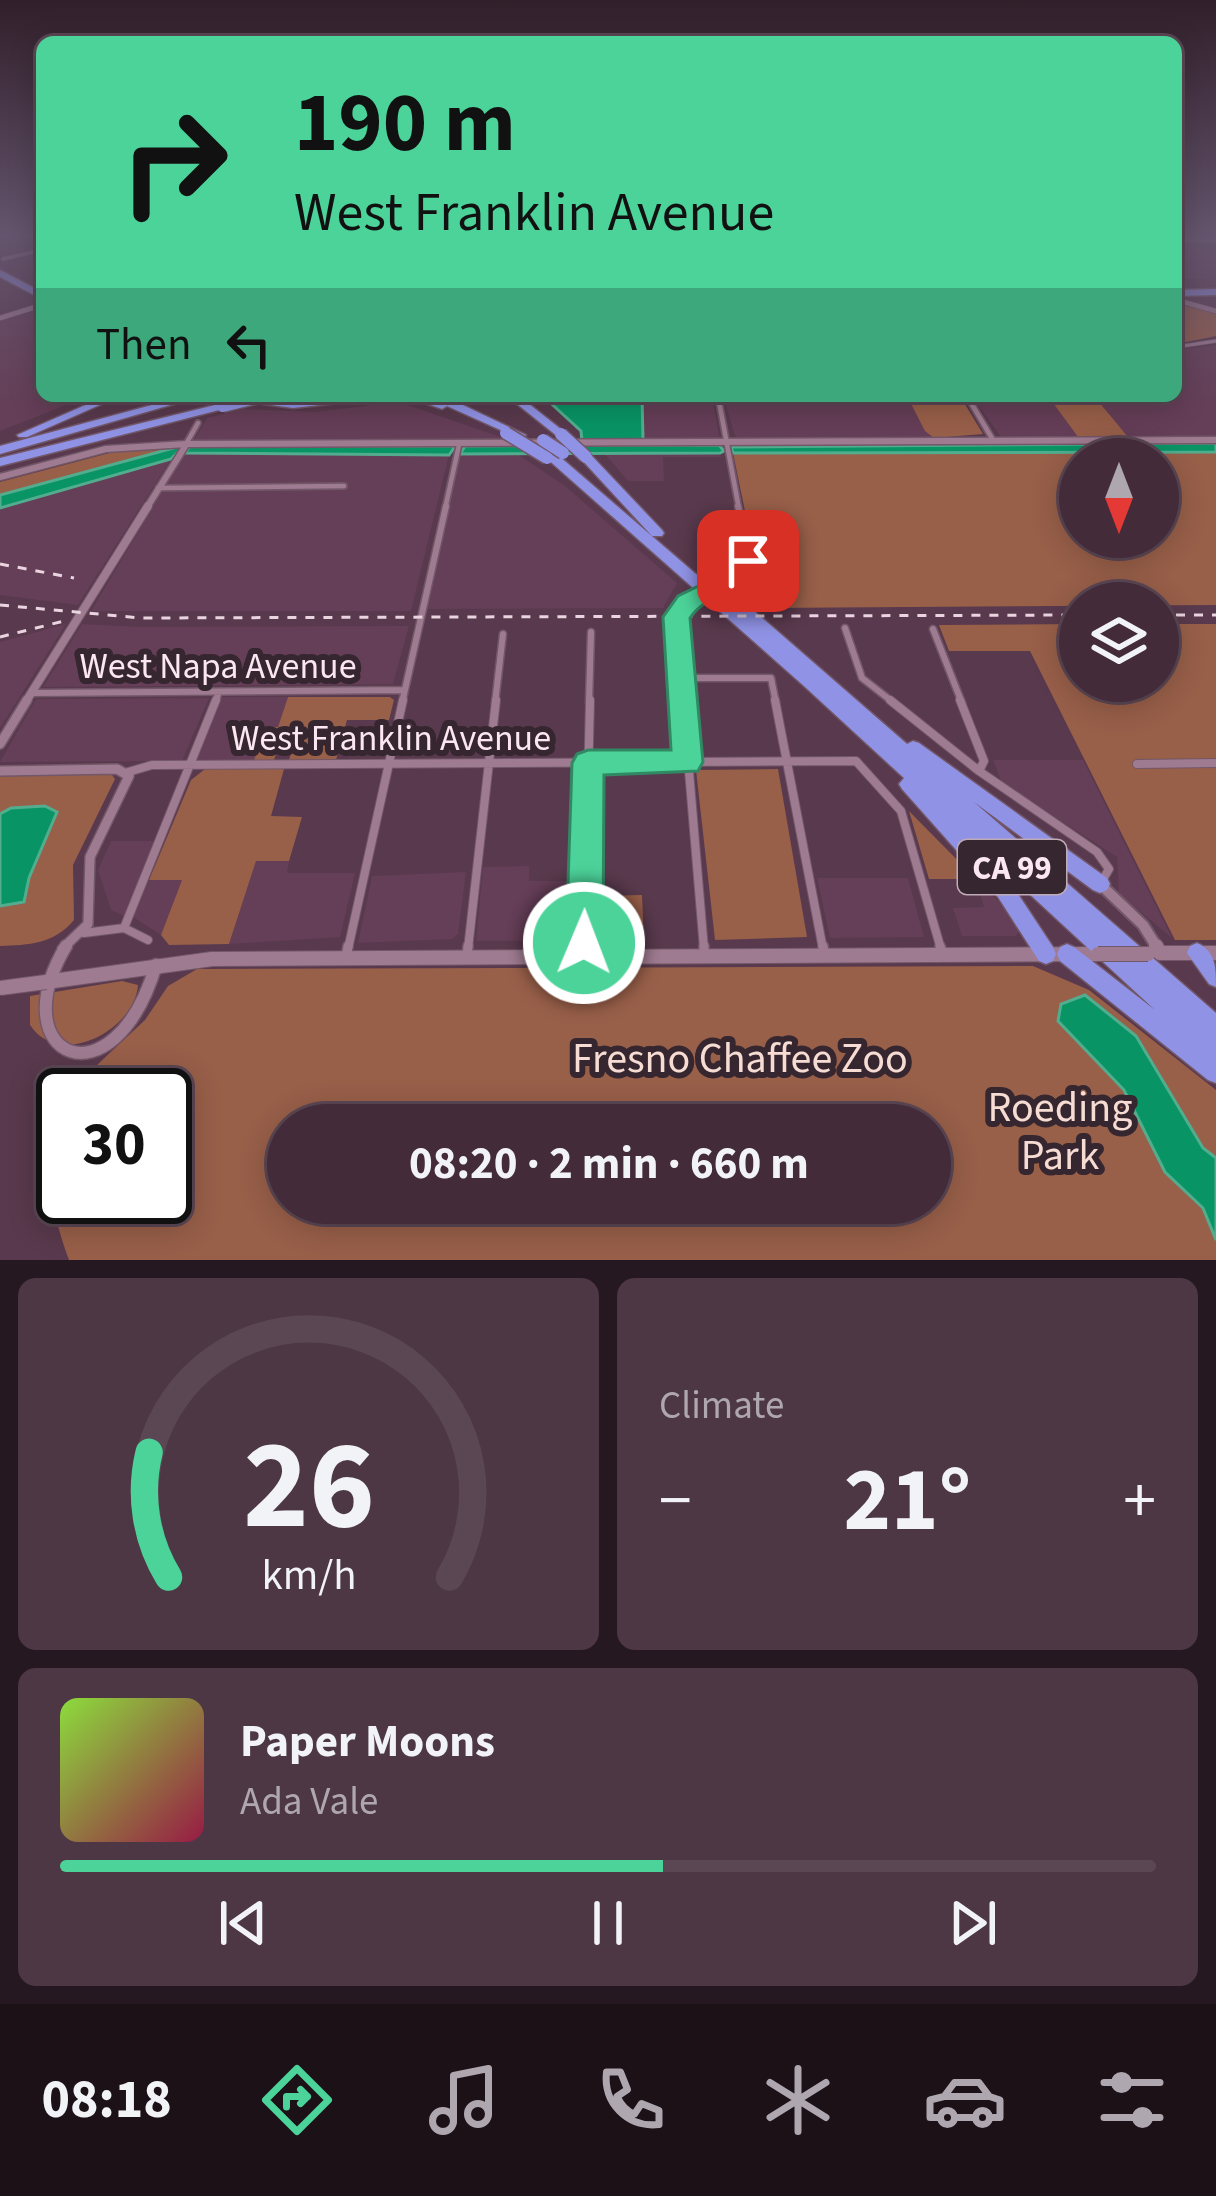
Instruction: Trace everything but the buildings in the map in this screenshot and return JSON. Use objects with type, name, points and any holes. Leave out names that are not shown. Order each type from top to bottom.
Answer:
[{"type":"highway","points":[[0,446],[101,402]]},
{"type":"highway","points":[[32,432],[109,402]]},
{"type":"highway","points":[[0,446],[205,402]]},
{"type":"highway","points":[[0,461],[207,402]]},
{"type":"highway","points":[[0,461],[104,436],[208,402]]},
{"type":"highway","points":[[247,402],[309,402]]},
{"type":"highway","points":[[425,402],[506,434],[586,457],[657,533]]},
{"type":"highway","name":"CA 99","points":[[450,402],[554,445],[673,561],[1216,1051]]},
{"type":"highway","name":"CA 99","points":[[465,402],[554,445],[1216,1028]]},
{"type":"highway","points":[[517,402],[554,445]]},
{"type":"highway","points":[[529,402],[554,445]]},
{"type":"highway","points":[[810,682],[1006,891],[1056,954],[1216,1072]]},
{"type":"highway","points":[[832,688],[1100,884]]},
{"type":"highway","points":[[1207,952],[1216,977]]},
{"type":"main road","points":[[1100,884],[1143,925],[1154,954]]},
{"type":"main road","points":[[0,988],[157,963],[346,957],[1207,952]]},
{"type":"street","points":[[1182,296],[1216,310]]},
{"type":"street","points":[[0,318],[36,303]]},
{"type":"street","points":[[1182,345],[1216,341]]},
{"type":"street","points":[[704,954],[676,623],[681,608],[733,580],[748,561],[719,402]]},
{"type":"street","points":[[971,402],[993,440]]},
{"type":"street","points":[[0,744],[198,423]]},
{"type":"street","points":[[0,477],[120,447],[1216,440]]},
{"type":"street","points":[[346,957],[458,448]]},
{"type":"street","points":[[158,488],[344,486]]},
{"type":"street","points":[[845,628],[862,678],[979,771],[1103,858],[1109,869],[1100,884]]},
{"type":"street","points":[[933,629],[984,761],[979,771]]},
{"type":"street","points":[[584,954],[591,632]]},
{"type":"street","points":[[466,956],[503,634]]},
{"type":"street","points":[[681,678],[771,678],[824,952]]},
{"type":"street","name":"West Napa Avenue","points":[[32,693],[404,690]]},
{"type":"street","points":[[124,928],[219,692]]},
{"type":"street","name":"West Franklin Avenue","points":[[0,770],[856,761],[901,812],[943,952]]},
{"type":"street","points":[[1137,764],[1216,764]]},
{"type":"street","points":[[19,1000],[38,966],[79,934],[92,910],[88,863],[128,772]]},
{"type":"street","points":[[79,934],[124,928],[148,940]]},
{"type":"street","points":[[46,1051],[81,1050],[117,1031],[149,994],[157,963]]},
{"type":"shaded area","points":[[36,312],[36,402],[74,402],[0,431],[0,320]]},
{"type":"shaded area","points":[[1216,345],[1216,437],[1128,437],[1099,402],[1182,402],[1182,349]]},
{"type":"shaded area","points":[[399,402],[512,441],[193,442],[207,418],[244,409],[314,412]]},
{"type":"shaded area","points":[[550,402],[642,402],[643,440],[582,441],[581,431]]},
{"type":"shaded area","points":[[641,402],[713,402],[720,440],[643,440]]},
{"type":"shaded area","points":[[725,402],[910,402],[934,438],[736,439]]},
{"type":"shaded area","points":[[976,402],[1052,402],[1078,437],[1001,437]]},
{"type":"shaded area","points":[[1179,443],[1216,443],[1216,452],[1179,452]]},
{"type":"shaded area","points":[[1059,444],[1059,452],[733,453],[731,447]]},
{"type":"shaded area","points":[[719,445],[724,451],[720,453],[460,454],[465,446]]},
{"type":"shaded area","points":[[190,446],[454,448],[449,455],[185,453]]},
{"type":"shaded area","points":[[181,449],[171,459],[0,508],[0,495]]},
{"type":"shaded area","points":[[185,453],[449,455],[411,611],[91,611]]},
{"type":"shaded area","points":[[720,453],[721,457],[663,457],[664,481],[628,481],[605,454]]},
{"type":"shaded area","points":[[460,454],[519,455],[565,486],[677,583],[663,608],[427,609]]},
{"type":"shaded area","points":[[171,459],[78,605],[0,595],[0,508]]},
{"type":"shaded area","points":[[66,624],[0,728],[0,642]]},
{"type":"shaded area","points":[[82,624],[409,626],[393,684],[43,687]]},
{"type":"shaded area","points":[[219,697],[288,697],[278,727],[266,728],[254,760],[193,761]]},
{"type":"shaded area","points":[[209,698],[182,761],[0,762],[36,699]]},
{"type":"shaded area","points":[[993,760],[1083,760],[1172,938],[1119,894],[1117,857],[1002,783]]},
{"type":"shaded area","points":[[45,806],[57,812],[24,902],[0,906],[0,814],[11,808]]},
{"type":"shaded area","points":[[111,841],[155,841],[124,916],[111,910],[98,870]]},
{"type":"shaded area","points":[[256,861],[289,861],[287,873],[355,873],[340,937],[229,944]]},
{"type":"shaded area","points":[[529,866],[529,881],[574,881],[572,940],[476,941],[483,867]]},
{"type":"shaded area","points":[[466,872],[458,934],[452,939],[358,943],[372,876]]},
{"type":"shaded area","points":[[974,877],[1023,926],[1016,936],[962,936],[953,908],[984,907]]},
{"type":"shaded area","points":[[817,878],[908,878],[924,937],[830,938]]},
{"type":"shaded area","points":[[149,880],[182,880],[161,935],[133,917]]},
{"type":"shaded area","points":[[1085,995],[1136,1036],[1203,1148],[1216,1158],[1216,1240],[1203,1208],[1165,1172],[1124,1090],[1058,1021],[1061,1004]]},
{"type":"green space","points":[[1182,305],[1216,313],[1216,336],[1182,343]]},
{"type":"green space","points":[[910,402],[964,402],[983,434],[934,438],[925,431]]},
{"type":"green space","points":[[1052,402],[1099,402],[1128,437],[1078,437]]},
{"type":"green space","points":[[177,447],[0,495],[0,482],[117,451]]},
{"type":"green space","points":[[1059,452],[1059,558],[1179,558],[1179,452],[1216,452],[1216,605],[1179,605],[1179,582],[1059,582],[1059,606],[765,608],[733,453]]},
{"type":"green space","points":[[1059,624],[1059,702],[1179,702],[1179,624],[1216,624],[1216,940],[1175,940],[1030,651],[949,651],[939,625]]},
{"type":"green space","points":[[288,697],[394,700],[389,720],[347,720],[336,760],[289,760],[299,728],[286,727],[274,760],[254,760],[266,727],[278,727]]},
{"type":"green space","points":[[205,769],[284,769],[271,816],[302,817],[289,861],[256,861],[229,944],[169,945],[161,935],[182,880],[149,880],[191,780]]},
{"type":"green space","points":[[778,769],[807,937],[715,940],[696,770]]},
{"type":"green space","points":[[0,775],[112,775],[115,779],[73,865],[74,920],[58,934],[31,944],[0,946]]},
{"type":"green space","points":[[909,811],[974,877],[974,879],[929,879]]},
{"type":"green space","points":[[642,895],[644,941],[595,940],[595,896]]},
{"type":"green space","name":"Roeding Park","points":[[1033,966],[1089,990],[1216,1090],[1216,1260],[69,1260],[58,1224],[192,1224],[192,1068],[95,1068],[145,1020],[168,986],[197,969]]},
{"type":"green space","points":[[122,981],[138,985],[134,1001],[124,1017],[94,1039],[59,1044],[43,1038],[30,1025],[30,996]]},
{"type":"railway","points":[[0,564],[74,578]]},
{"type":"railway","points":[[0,605],[141,618],[1059,615]]},
{"type":"railway","points":[[1179,615],[1216,615]]},
{"type":"railway","points":[[0,637],[64,621]]},
{"type":"route","points":[[584,943],[588,763],[687,762],[676,617],[687,602],[741,575],[748,561]]},
{"type":"park label","name":"Fresno Chaffee Zoo","points":[[740,1057]]}]
